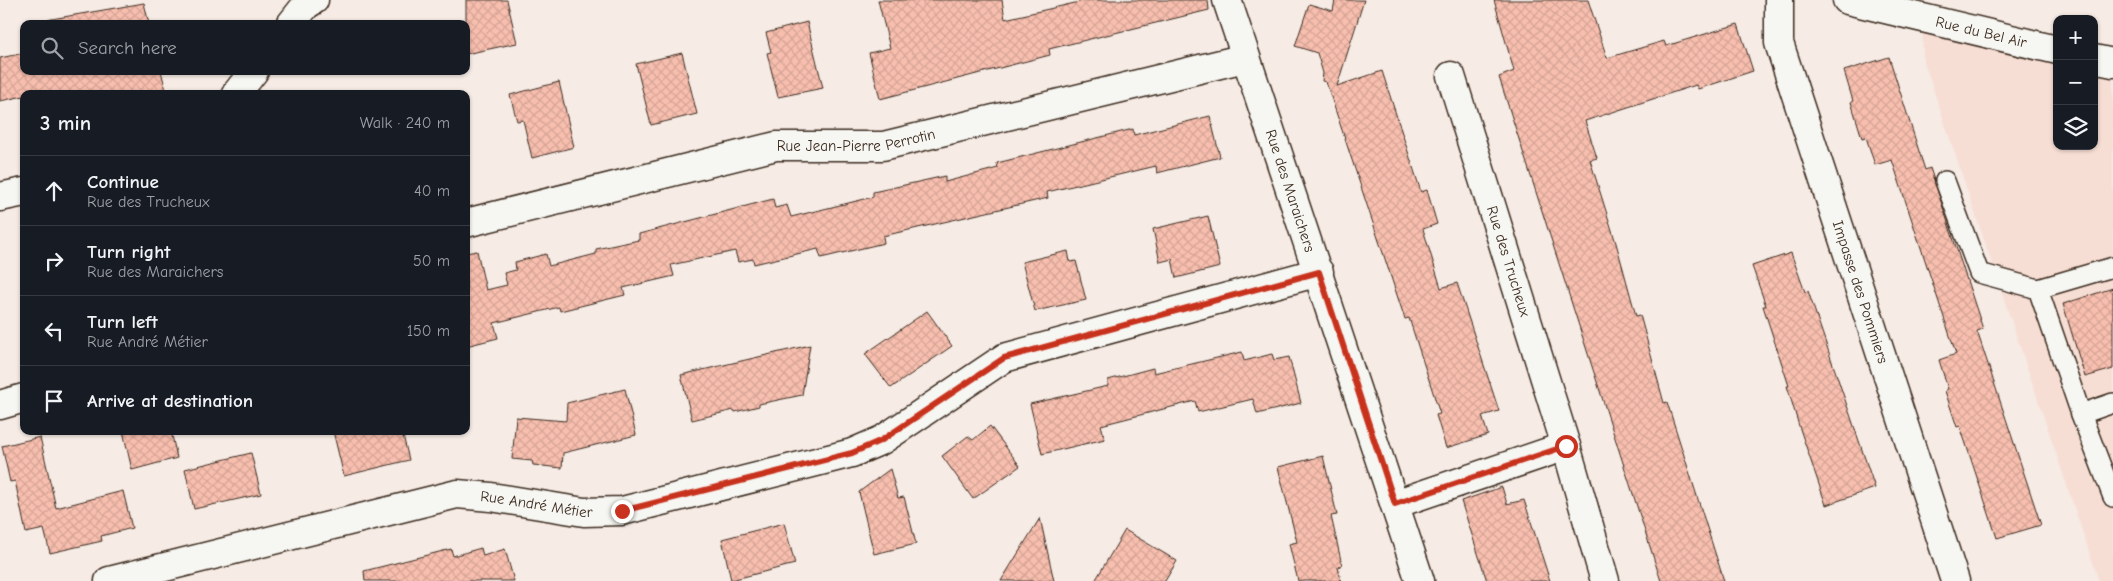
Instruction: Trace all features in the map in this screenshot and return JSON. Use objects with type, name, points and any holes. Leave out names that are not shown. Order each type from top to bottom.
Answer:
[{"type":"street","points":[[294,20],[306,5],[314,0]]},
{"type":"street","name":"Rue des Maraichers","points":[[1227,0],[1245,58],[1319,272],[1420,581]]},
{"type":"street","name":"Impasse des Pommiers","points":[[1779,0],[1779,43],[1955,581]]},
{"type":"street","name":"Rue du Bel Air","points":[[1847,0],[2053,49]]},
{"type":"street","name":"Rue Jean-Pierre Perrotin","points":[[470,222],[776,146],[883,146],[1245,58]]},
{"type":"street","points":[[2098,60],[2113,63]]},
{"type":"street","points":[[239,90],[251,75]]},
{"type":"street","name":"Rue des Trucheux","points":[[1451,76],[1566,446],[1605,581]]},
{"type":"street","points":[[0,197],[20,193]]},
{"type":"street","name":"Rue André Métier","points":[[109,581],[458,494],[491,496],[584,512],[622,511],[852,453],[882,440],[1004,358],[1319,272]]},
{"type":"street","points":[[0,405],[20,399]]},
{"type":"street","points":[[1395,504],[1566,446]]},
{"type":"lane","points":[[1945,181],[1979,273],[2038,289],[2113,267]]},
{"type":"lane","points":[[2038,289],[2081,414],[2113,497]]},
{"type":"lane","points":[[2081,414],[2113,402]]},
{"type":"shaded area","points":[[1922,18],[2053,49],[2053,150],[2098,150],[2098,60],[2113,63],[2113,581],[2099,581],[1923,59]]},
{"type":"building","points":[[466,0],[507,0],[517,43],[470,53],[470,20],[466,20]]},
{"type":"building","points":[[878,0],[1002,0],[1005,19],[1088,0],[1208,0],[1209,10],[1049,49],[1050,55],[880,99],[869,53],[890,48]]},
{"type":"building","points":[[1335,0],[1364,0],[1337,86],[1382,71],[1421,192],[1427,190],[1437,224],[1423,229],[1441,288],[1457,283],[1499,411],[1482,416],[1488,435],[1446,448],[1436,415],[1440,414],[1409,318],[1405,319],[1326,82],[1322,81],[1323,73],[1317,53],[1295,46],[1309,4],[1333,11]]},
{"type":"building","points":[[1494,0],[1588,0],[1607,58],[1664,41],[1666,46],[1738,24],[1753,71],[1698,89],[1696,85],[1585,121],[1597,158],[1590,160],[1636,316],[1640,315],[1664,403],[1667,402],[1724,581],[1661,581],[1499,77],[1514,71]]},
{"type":"building","points":[[144,3],[148,20],[46,20]]},
{"type":"building","points":[[807,22],[823,88],[778,97],[767,53],[771,52],[766,33]]},
{"type":"building","points":[[682,53],[697,114],[651,125],[636,64]]},
{"type":"building","points":[[20,54],[20,75],[162,75],[166,90],[20,90],[20,97],[0,101],[0,58]]},
{"type":"building","points":[[1889,57],[1925,170],[1930,168],[1983,329],[1977,331],[2041,525],[1997,538],[1960,426],[1957,427],[1945,391],[1948,389],[1939,360],[1956,354],[1892,160],[1875,165],[1866,137],[1862,138],[1844,71]]},
{"type":"building","points":[[559,82],[574,147],[532,158],[523,120],[517,121],[510,95]]},
{"type":"building","points":[[1210,116],[1220,157],[1157,173],[1156,166],[1047,192],[1048,198],[883,236],[884,243],[821,258],[818,249],[754,264],[753,259],[738,262],[735,251],[671,265],[674,276],[623,288],[625,295],[560,311],[559,307],[494,323],[498,338],[470,345],[470,252],[477,251],[486,290],[507,285],[504,273],[516,270],[515,262],[546,254],[549,266],[596,254],[596,249],[639,240],[639,234],[773,199],[775,208],[787,205],[791,217],[873,197],[873,192],[945,176],[945,182],[998,168],[997,163],[1133,129],[1134,135]]},
{"type":"building","points":[[1208,216],[1220,267],[1176,278],[1172,259],[1160,262],[1153,229]]},
{"type":"building","points":[[1068,251],[1070,262],[1076,261],[1086,300],[1035,311],[1022,262]]},
{"type":"building","points":[[1791,253],[1805,292],[1808,291],[1875,488],[1826,505],[1799,426],[1787,386],[1789,386],[1763,306],[1766,306],[1752,266]]},
{"type":"building","points":[[2113,288],[2113,369],[2085,377],[2063,304]]},
{"type":"building","points":[[927,311],[952,346],[891,388],[865,354]]},
{"type":"building","points":[[810,345],[802,395],[759,404],[759,406],[735,412],[734,410],[692,420],[681,375]]},
{"type":"building","points":[[1242,352],[1244,361],[1272,354],[1274,360],[1289,357],[1301,403],[1257,414],[1253,399],[1198,412],[1195,401],[1101,425],[1105,439],[1042,454],[1030,404],[1108,386],[1108,380],[1153,368],[1154,373]]},
{"type":"building","points":[[625,389],[636,435],[563,453],[562,468],[533,465],[532,461],[512,459],[516,417],[566,421],[567,403]]},
{"type":"building","points":[[990,426],[1020,466],[973,499],[942,456],[968,436],[973,440]]},
{"type":"building","points":[[124,435],[172,435],[177,458],[132,470]]},
{"type":"building","points":[[334,435],[403,435],[409,460],[344,476]]},
{"type":"building","points":[[40,437],[56,508],[123,491],[132,528],[101,536],[102,541],[50,553],[44,529],[26,533],[15,481],[10,482],[2,446]]},
{"type":"building","points":[[251,453],[261,494],[194,509],[185,469]]},
{"type":"building","points":[[1323,456],[1337,515],[1331,516],[1342,565],[1338,567],[1341,581],[1298,581],[1289,544],[1297,542],[1278,467]]},
{"type":"building","points":[[890,469],[898,498],[904,497],[916,544],[874,554],[859,492]]},
{"type":"building","points":[[1502,487],[1507,504],[1524,500],[1550,581],[1487,581],[1461,501]]},
{"type":"building","points":[[1040,518],[1054,581],[1001,581]]},
{"type":"building","points":[[784,523],[795,564],[731,580],[722,539]]},
{"type":"building","points":[[1125,530],[1177,561],[1165,581],[1095,581]]},
{"type":"building","points":[[481,548],[483,556],[505,549],[514,581],[365,581],[364,571],[451,549],[453,556]]},
{"type":"route","points":[[622,511],[852,453],[882,440],[1004,358],[1319,272],[1395,504],[1566,446]]}]
